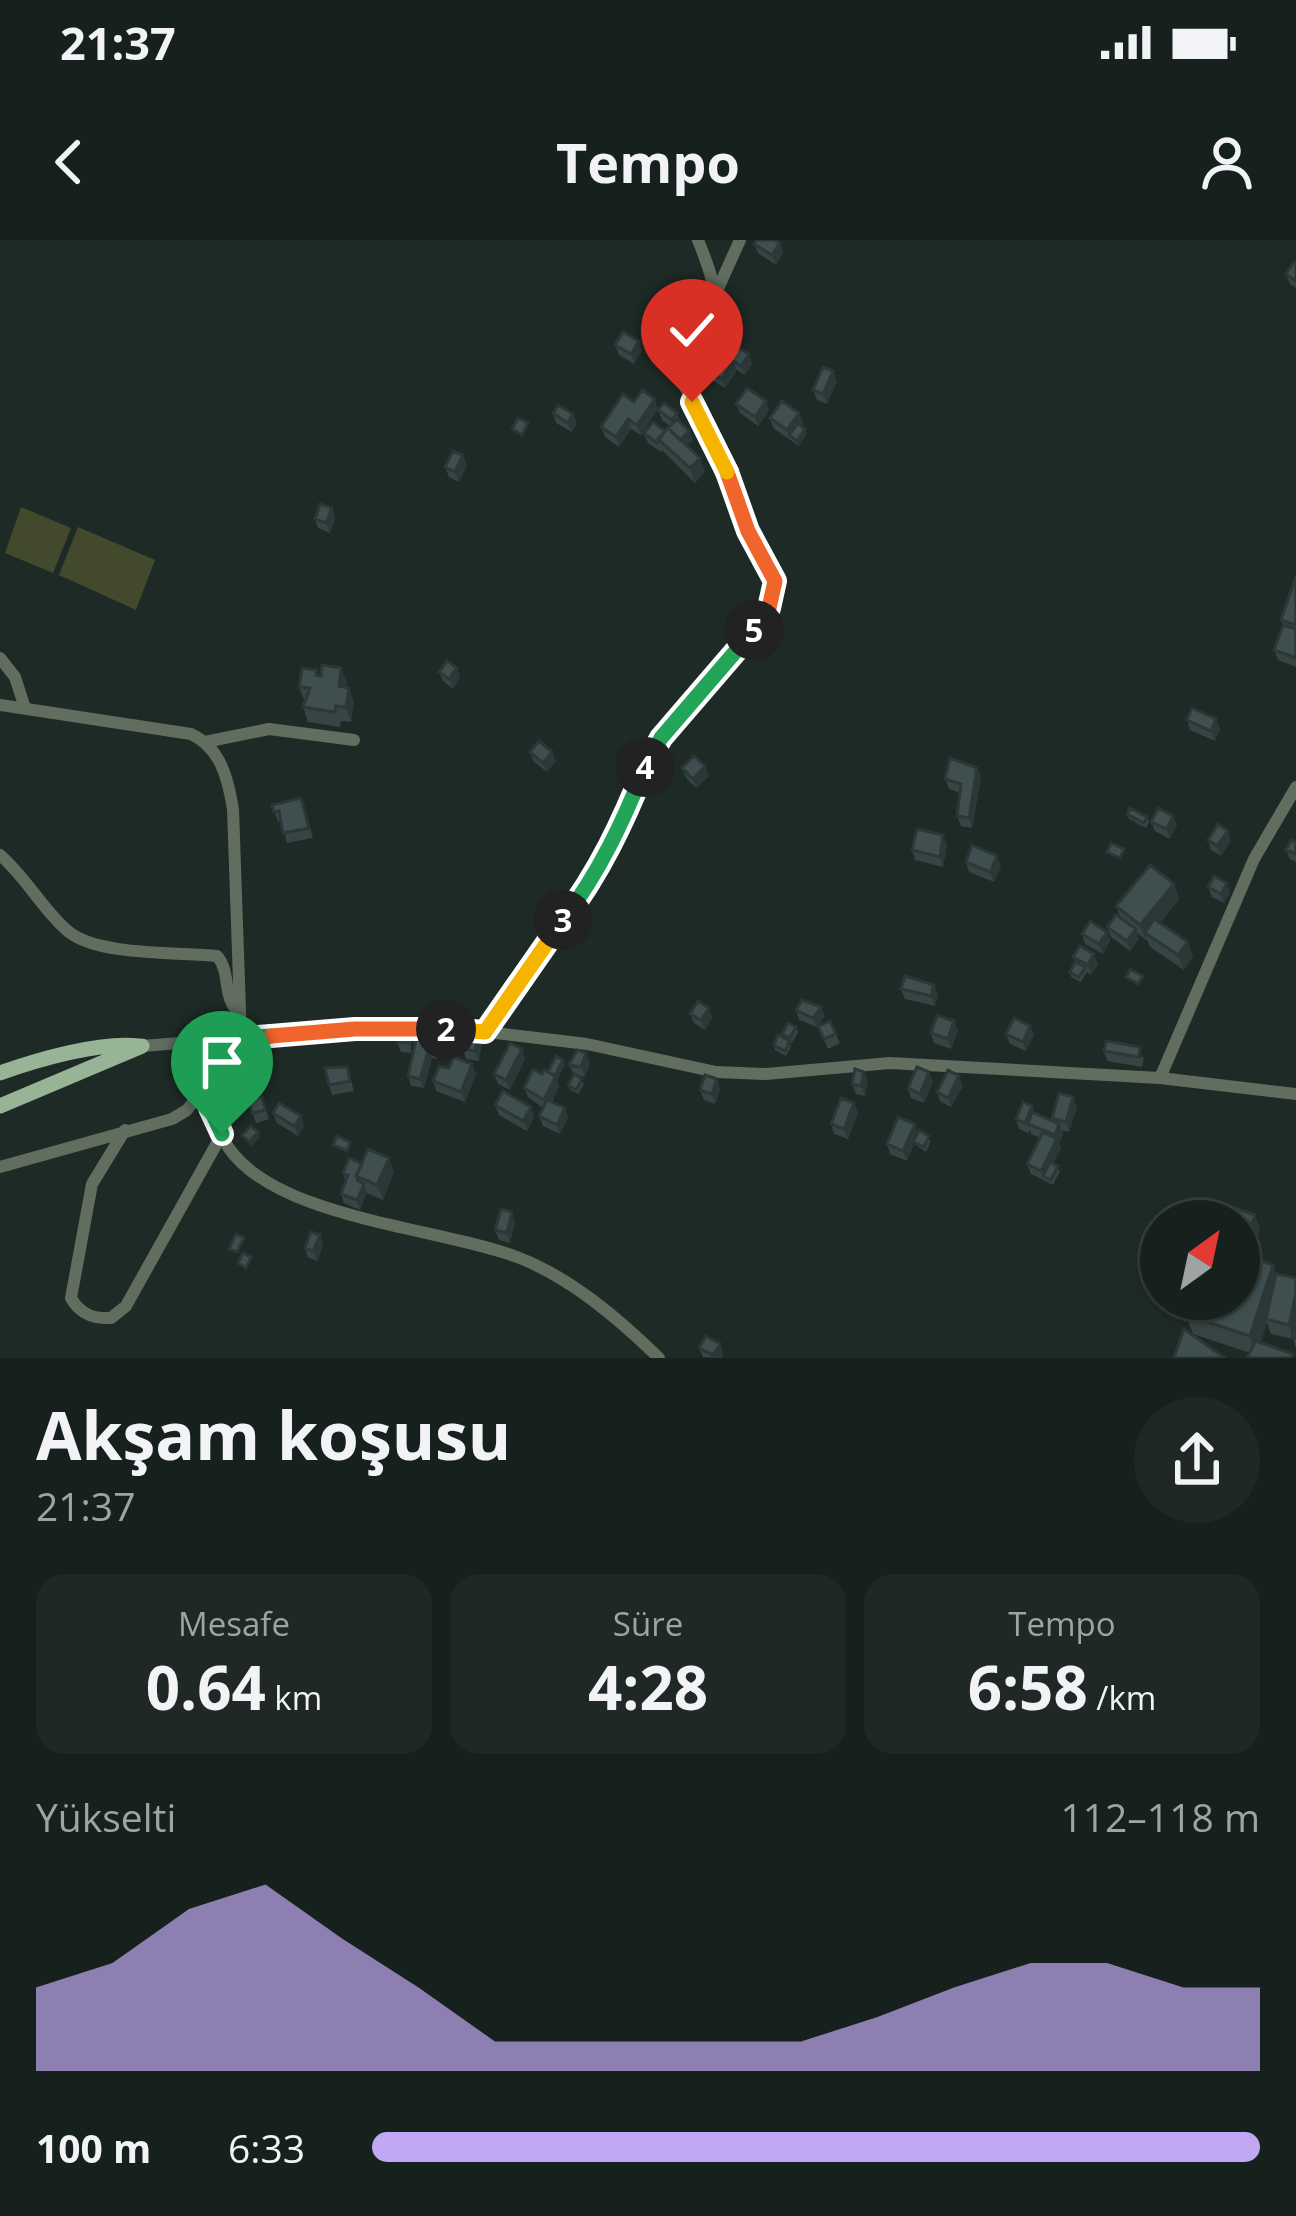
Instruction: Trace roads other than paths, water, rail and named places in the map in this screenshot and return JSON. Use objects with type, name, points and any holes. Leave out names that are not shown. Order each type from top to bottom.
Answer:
[{"type":"main road","points":[[0,1072],[125,1044],[142,1046]]},
{"type":"main road","points":[[0,1106],[142,1046]]},
{"type":"street","points":[[698,240],[716,293]]},
{"type":"street","points":[[485,1032],[586,890],[661,738],[759,624],[774,595],[775,581],[683,382],[713,323],[716,293],[740,240]]},
{"type":"street","points":[[0,658],[19,686],[25,708]]},
{"type":"street","points":[[0,705],[191,734],[205,742],[224,772],[233,808],[241,1039]]},
{"type":"street","points":[[205,742],[268,729],[354,740]]},
{"type":"street","points":[[1160,1078],[1254,859],[1296,788]]},
{"type":"street","points":[[0,855],[34,888],[66,930],[85,942],[217,956],[223,962],[229,1001],[240,1012]]},
{"type":"street","points":[[142,1046],[355,1029],[485,1032],[587,1045],[716,1072],[890,1063],[1160,1078],[1296,1094]]},
{"type":"street","points":[[193,1042],[222,1134],[240,1161],[304,1200],[521,1258],[581,1294],[659,1358]]},
{"type":"street","points":[[0,1167],[180,1116],[205,1086]]},
{"type":"street","points":[[125,1130],[94,1177],[74,1274],[71,1298],[94,1318],[111,1318],[126,1306],[222,1134]]}]
